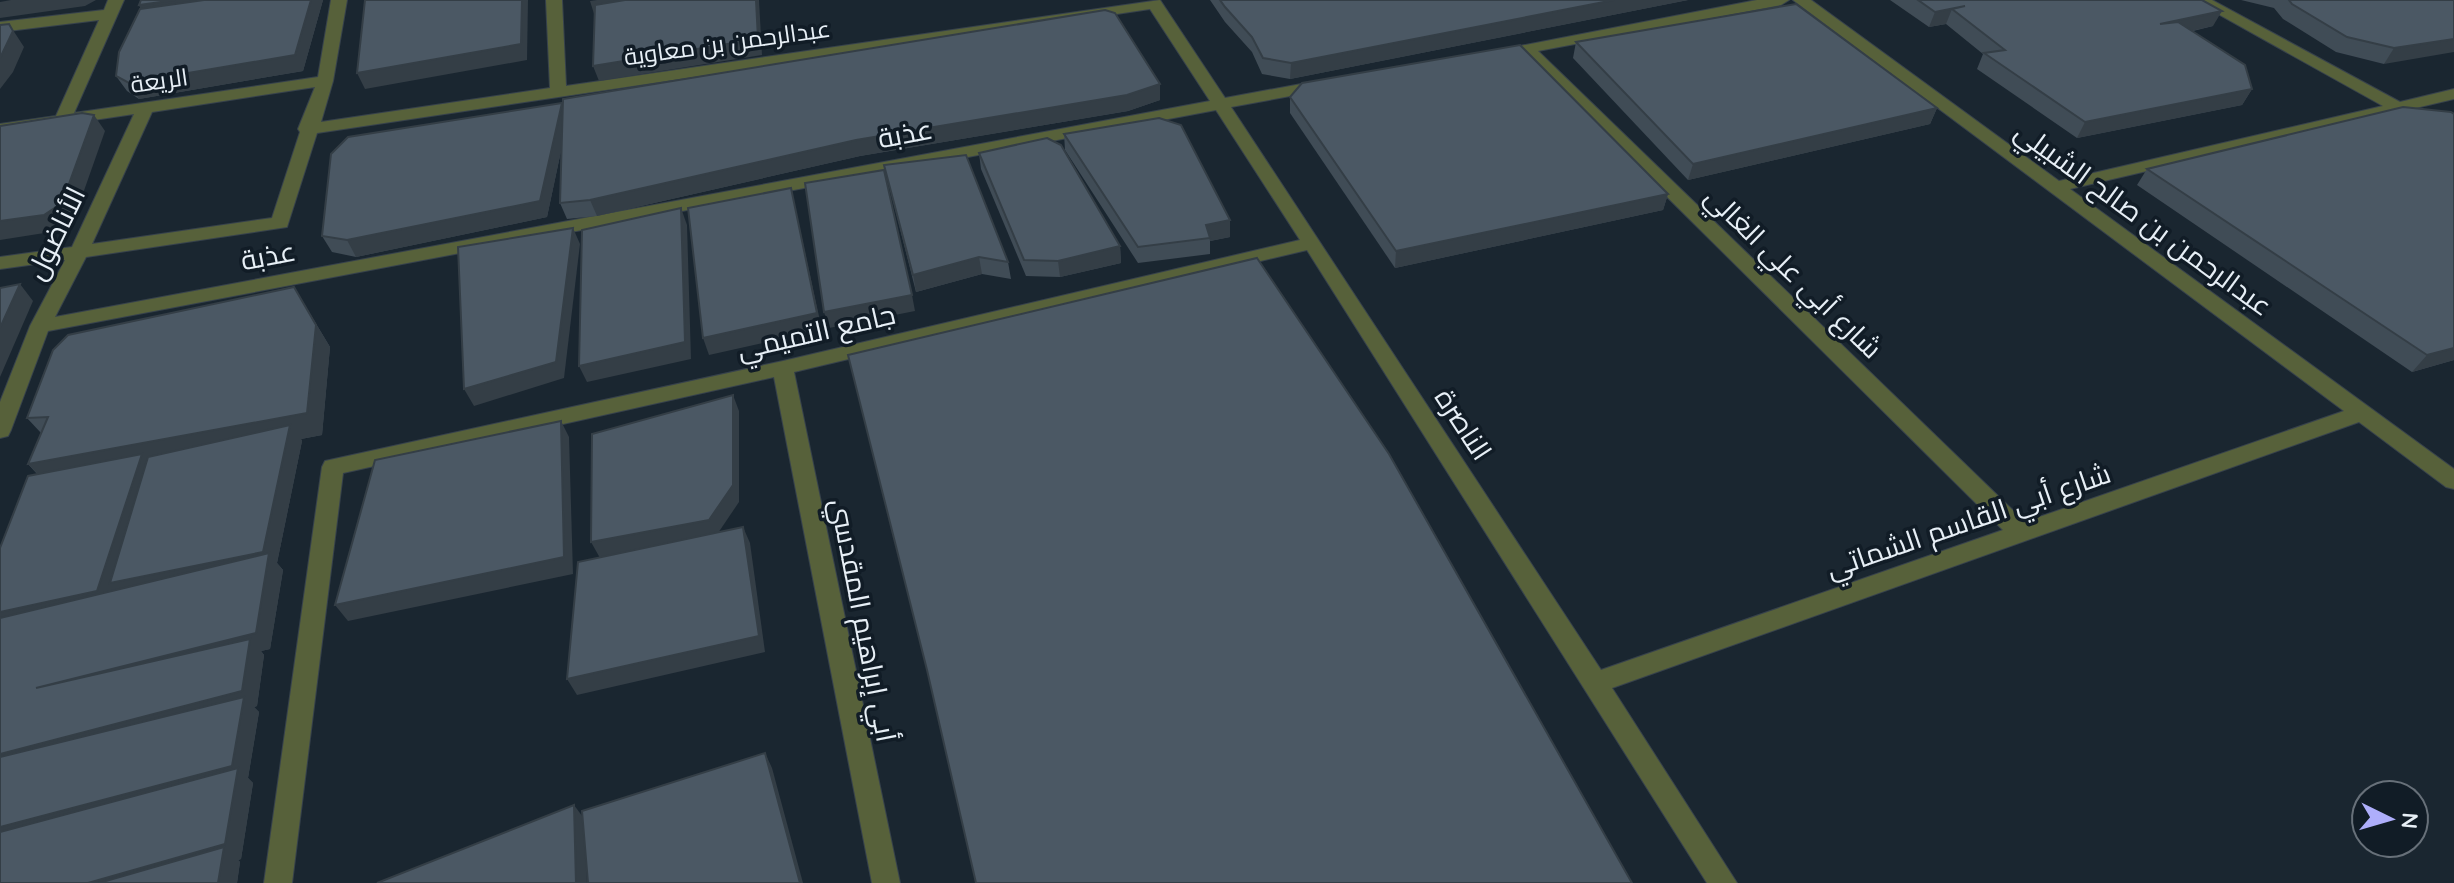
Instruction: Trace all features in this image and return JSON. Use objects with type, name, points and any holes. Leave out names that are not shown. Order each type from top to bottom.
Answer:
[{"type":"street","points":[[307,129],[325,81],[339,0]]},
{"type":"street","points":[[554,0],[558,91]]},
{"type":"street","points":[[1481,58],[1781,0]]},
{"type":"street","name":"عبدالرحمن بن صالح الشبيلي","points":[[1801,0],[2454,481]]},
{"type":"street","points":[[2201,0],[2399,108]]},
{"type":"street","name":"عبدالرحمن بن معاوية","points":[[307,129],[1153,2]]},
{"type":"street","name":"الناصرة","points":[[1153,2],[1723,883]]},
{"type":"street","points":[[0,27],[113,7]]},
{"type":"street","points":[[63,118],[113,7]]},
{"type":"street","name":"شارع أبي علي الغالي","points":[[1528,50],[2021,533]]},
{"type":"street","name":"الريعة","points":[[0,129],[325,81]]},
{"type":"street","name":"عذبة","points":[[40,326],[1216,103],[1341,82]]},
{"type":"street","points":[[2058,187],[2454,94]]},
{"type":"street","name":"الأناضول","points":[[0,430],[40,326],[79,252],[146,106]]},
{"type":"street","name":"عذبة","points":[[0,263],[280,223],[307,129]]},
{"type":"street","name":"جامع التميمي","points":[[278,883],[333,467],[783,368],[1311,243]]},
{"type":"street","name":"أبي إبراهيم المقدسي","points":[[783,368],[886,883]]},
{"type":"street","name":"شارع أبي القاسم الشماتي","points":[[1594,683],[2362,413]]},
{"type":"building","points":[[141,0],[175,0],[139,5]]},
{"type":"building","points":[[204,0],[311,0],[295,55],[129,83],[116,76],[119,52],[140,9]]},
{"type":"building","points":[[365,0],[522,0],[521,44],[357,73]]},
{"type":"building","points":[[625,0],[756,0],[758,39],[593,66],[595,5]]},
{"type":"building","points":[[1220,0],[1614,0],[1291,63],[1263,58],[1252,37]]},
{"type":"building","points":[[1918,0],[2202,0],[2222,11],[2160,24],[2178,22],[2245,65],[2252,89],[2085,122],[1984,53],[2005,50],[1952,9],[1965,6],[1935,12]]},
{"type":"building","points":[[2289,0],[2454,0],[2454,39],[2394,48],[2347,37]]},
{"type":"building","points":[[1796,4],[1937,108],[1693,164],[1576,42]]},
{"type":"building","points":[[1105,10],[1115,13],[1160,84],[1127,95],[856,140],[590,200],[560,203],[563,99]]},
{"type":"building","points":[[9,24],[13,31],[0,58],[0,25]]},
{"type":"building","points":[[1520,45],[1668,194],[1396,251],[1290,97],[1302,83]]},
{"type":"building","points":[[562,103],[540,201],[347,240],[322,236],[331,154],[348,137]]},
{"type":"building","points":[[2403,107],[2454,114],[2454,348],[2427,355],[2147,169]]},
{"type":"building","points":[[82,113],[94,115],[62,203],[44,215],[0,221],[0,126]]},
{"type":"building","points":[[1159,118],[1181,125],[1230,220],[1206,225],[1210,238],[1138,247],[1064,134]]},
{"type":"building","points":[[1047,138],[1061,145],[1120,246],[1058,261],[1024,260],[979,153]]},
{"type":"building","points":[[966,155],[1008,262],[979,257],[913,275],[884,165]]},
{"type":"building","points":[[884,170],[912,295],[824,312],[805,183]]},
{"type":"building","points":[[791,188],[817,313],[703,338],[688,208]]},
{"type":"building","points":[[681,208],[685,342],[579,366],[582,230]]},
{"type":"building","points":[[573,228],[556,362],[464,389],[458,247]]},
{"type":"building","points":[[1257,258],[1389,454],[1632,883],[976,883],[927,670],[848,355]]},
{"type":"building","points":[[20,284],[0,328],[0,288]]},
{"type":"building","points":[[294,287],[316,325],[307,413],[28,464],[48,417],[27,418],[53,350],[68,335]]},
{"type":"building","points":[[733,395],[733,485],[709,520],[591,542],[592,434]]},
{"type":"building","points":[[561,421],[564,557],[335,605],[375,460]]},
{"type":"building","points":[[290,425],[263,552],[110,583],[148,457]]},
{"type":"building","points":[[142,454],[97,591],[0,612],[0,548],[28,476]]},
{"type":"building","points":[[743,527],[759,636],[567,679],[578,562]]},
{"type":"building","points":[[269,553],[256,633],[36,688],[250,639],[242,691],[0,754],[0,618]]},
{"type":"building","points":[[244,697],[232,766],[0,827],[0,757]]},
{"type":"building","points":[[765,753],[800,883],[588,883],[582,811]]},
{"type":"building","points":[[238,768],[225,844],[88,883],[0,883],[0,832]]},
{"type":"building","points":[[574,805],[576,883],[377,883]]},
{"type":"building","points":[[224,847],[218,883],[99,883]]}]
